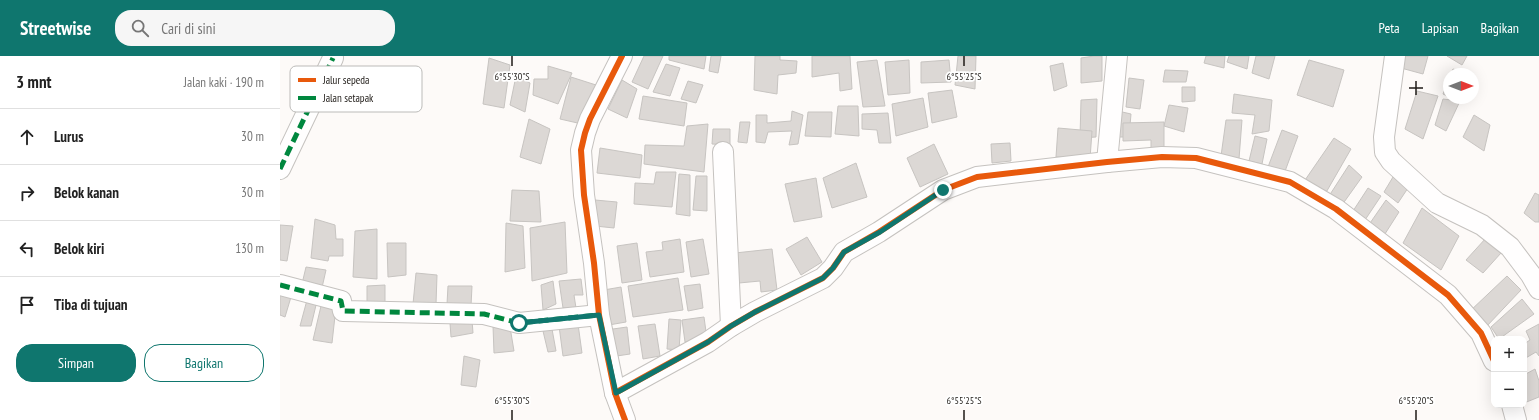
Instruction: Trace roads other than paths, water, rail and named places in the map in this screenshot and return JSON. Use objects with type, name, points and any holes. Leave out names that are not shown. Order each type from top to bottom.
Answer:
[{"type":"street","points":[[622,56],[590,119],[584,133],[581,150],[584,195],[594,263],[599,315],[616,393],[626,420]]},
{"type":"street","points":[[1107,162],[1117,56]]},
{"type":"street","points":[[1394,56],[1384,137],[1385,152],[1391,161],[1436,203],[1482,225],[1510,247],[1531,275],[1539,289]]},
{"type":"street","points":[[329,66],[333,58]]},
{"type":"street","points":[[280,169],[307,112]]},
{"type":"street","points":[[723,152],[731,326]]},
{"type":"street","points":[[616,393],[708,342],[755,312],[823,278],[833,268],[844,252],[880,232],[943,190],[977,177],[1162,157],[1196,158],[1290,182],[1336,209],[1448,295],[1481,333],[1491,355]]},
{"type":"street","points":[[280,285],[341,302],[343,311],[484,314],[519,323],[599,315]]},
{"type":"street","points":[[1513,408],[1516,420]]}]
